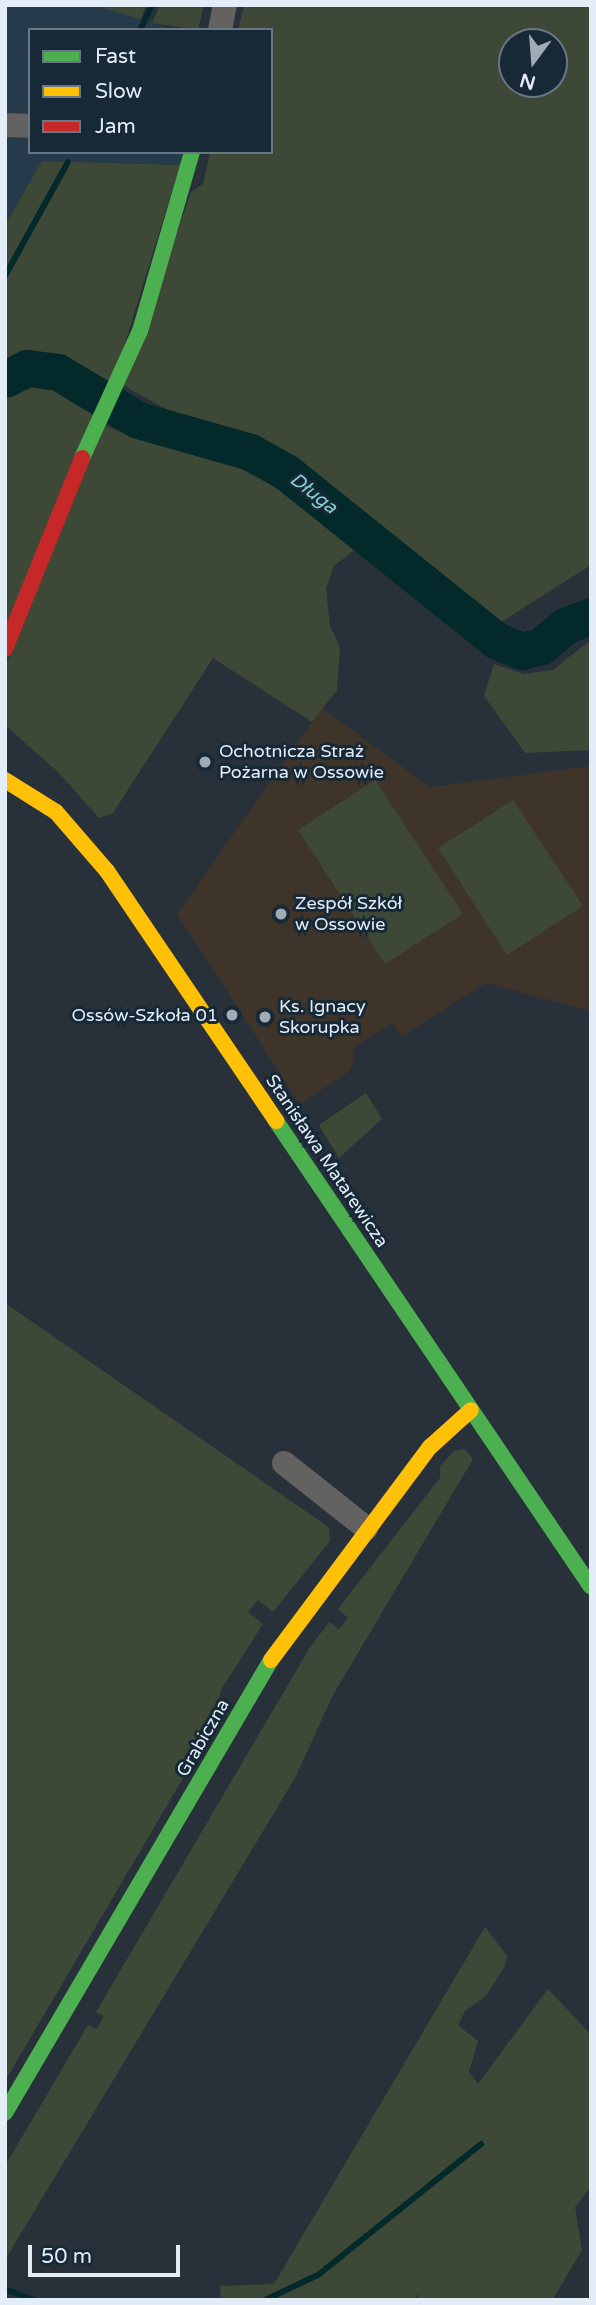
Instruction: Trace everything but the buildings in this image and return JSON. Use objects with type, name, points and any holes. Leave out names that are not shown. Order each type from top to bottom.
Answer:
[{"type":"street","points":[[5,125],[28,126]]},
{"type":"street","points":[[5,649],[93,429],[127,364],[191,154]]},
{"type":"street","name":"Stanisława Matarewicza","points":[[5,780],[56,812],[107,870],[591,1587]]},
{"type":"street","name":"Grabiczna","points":[[5,2113],[275,1653],[366,1528],[438,1438],[471,1410]]},
{"type":"street","points":[[284,1463],[366,1528]]},
{"type":"shaded area","points":[[5,5],[146,5],[141,19],[168,28],[28,28],[28,154],[182,154],[180,165],[42,161],[5,225]]},
{"type":"shaded area","points":[[322,708],[430,787],[591,766],[591,1011],[486,983],[402,1036],[392,1023],[355,1047],[351,1070],[300,1104],[177,914]]},
{"type":"green space","points":[[93,5],[146,5],[141,19]]},
{"type":"green space","points":[[160,5],[204,5],[198,28],[152,23]]},
{"type":"green space","points":[[244,5],[591,5],[591,565],[495,626],[246,432],[181,417],[124,386],[191,192],[203,184],[210,154],[273,154],[273,28],[238,28]]},
{"type":"green space","points":[[42,161],[180,165],[113,382],[29,358],[5,366],[5,225]]},
{"type":"green space","points":[[36,378],[82,394],[97,407],[5,630],[5,393]]},
{"type":"green space","points":[[104,425],[129,436],[203,441],[247,459],[359,546],[334,566],[326,588],[330,626],[340,647],[337,690],[312,722],[213,658],[113,813],[99,818],[59,773],[5,725],[5,667]]},
{"type":"green space","points":[[587,643],[591,643],[591,750],[525,753],[484,696],[494,664],[523,674],[553,670]]},
{"type":"green space","points":[[375,780],[463,914],[385,964],[298,830]]},
{"type":"green space","points":[[513,800],[583,906],[507,955],[438,848]]},
{"type":"green space","points":[[366,1093],[382,1119],[339,1158],[319,1125]]},
{"type":"green space","points":[[5,1303],[317,1519],[329,1528],[330,1541],[273,1612],[258,1600],[248,1612],[263,1624],[222,1688],[206,1739],[5,2081]]},
{"type":"green space","points":[[465,1449],[473,1459],[333,1695],[295,1778],[5,2260],[5,2166],[88,2025],[97,2029],[104,2016],[96,2012],[309,1649],[329,1622],[339,1629],[348,1618],[338,1609],[440,1478],[440,1466],[454,1451]]},
{"type":"green space","points":[[485,1927],[507,1956],[505,1966],[486,1996],[465,2011],[458,2025],[478,2041],[469,2072],[478,2084],[548,1989],[591,2035],[591,2187],[575,2207],[582,2250],[553,2299],[417,2300],[419,2293],[414,2300],[221,2300],[220,2286],[274,2284]]},
{"type":"waterway","points":[[141,28],[152,5]]},
{"type":"waterway","points":[[5,276],[68,162]]},
{"type":"waterway","name":"Długa","points":[[5,379],[27,368],[58,372],[138,420],[250,452],[286,472],[497,641],[522,651],[541,646],[565,626],[591,616]]},
{"type":"waterway","points":[[265,2300],[318,2275],[481,2144]]},
{"type":"waterway","points":[[5,2289],[34,2300]]},
{"type":"traffic: fast","points":[[82,458],[140,331],[191,154]]},
{"type":"traffic: fast","points":[[276,1121],[591,1587]]},
{"type":"traffic: fast","points":[[5,2113],[271,1660]]},
{"type":"traffic: slow","points":[[5,780],[56,812],[107,871],[276,1121]]},
{"type":"traffic: slow","points":[[271,1660],[430,1447],[471,1410]]},
{"type":"traffic: jam","points":[[5,649],[82,458]]},
{"type":"place","name":"Ochotnicza Straż Pożarna w Ossowie","points":[[205,762]]},
{"type":"place","name":"Zespół Szkół w Ossowie","points":[[281,914]]},
{"type":"place","name":"Ossów-Szkoła 01","points":[[232,1015]]},
{"type":"place","name":"Ks. Ignacy Skorupka","points":[[265,1017]]}]
